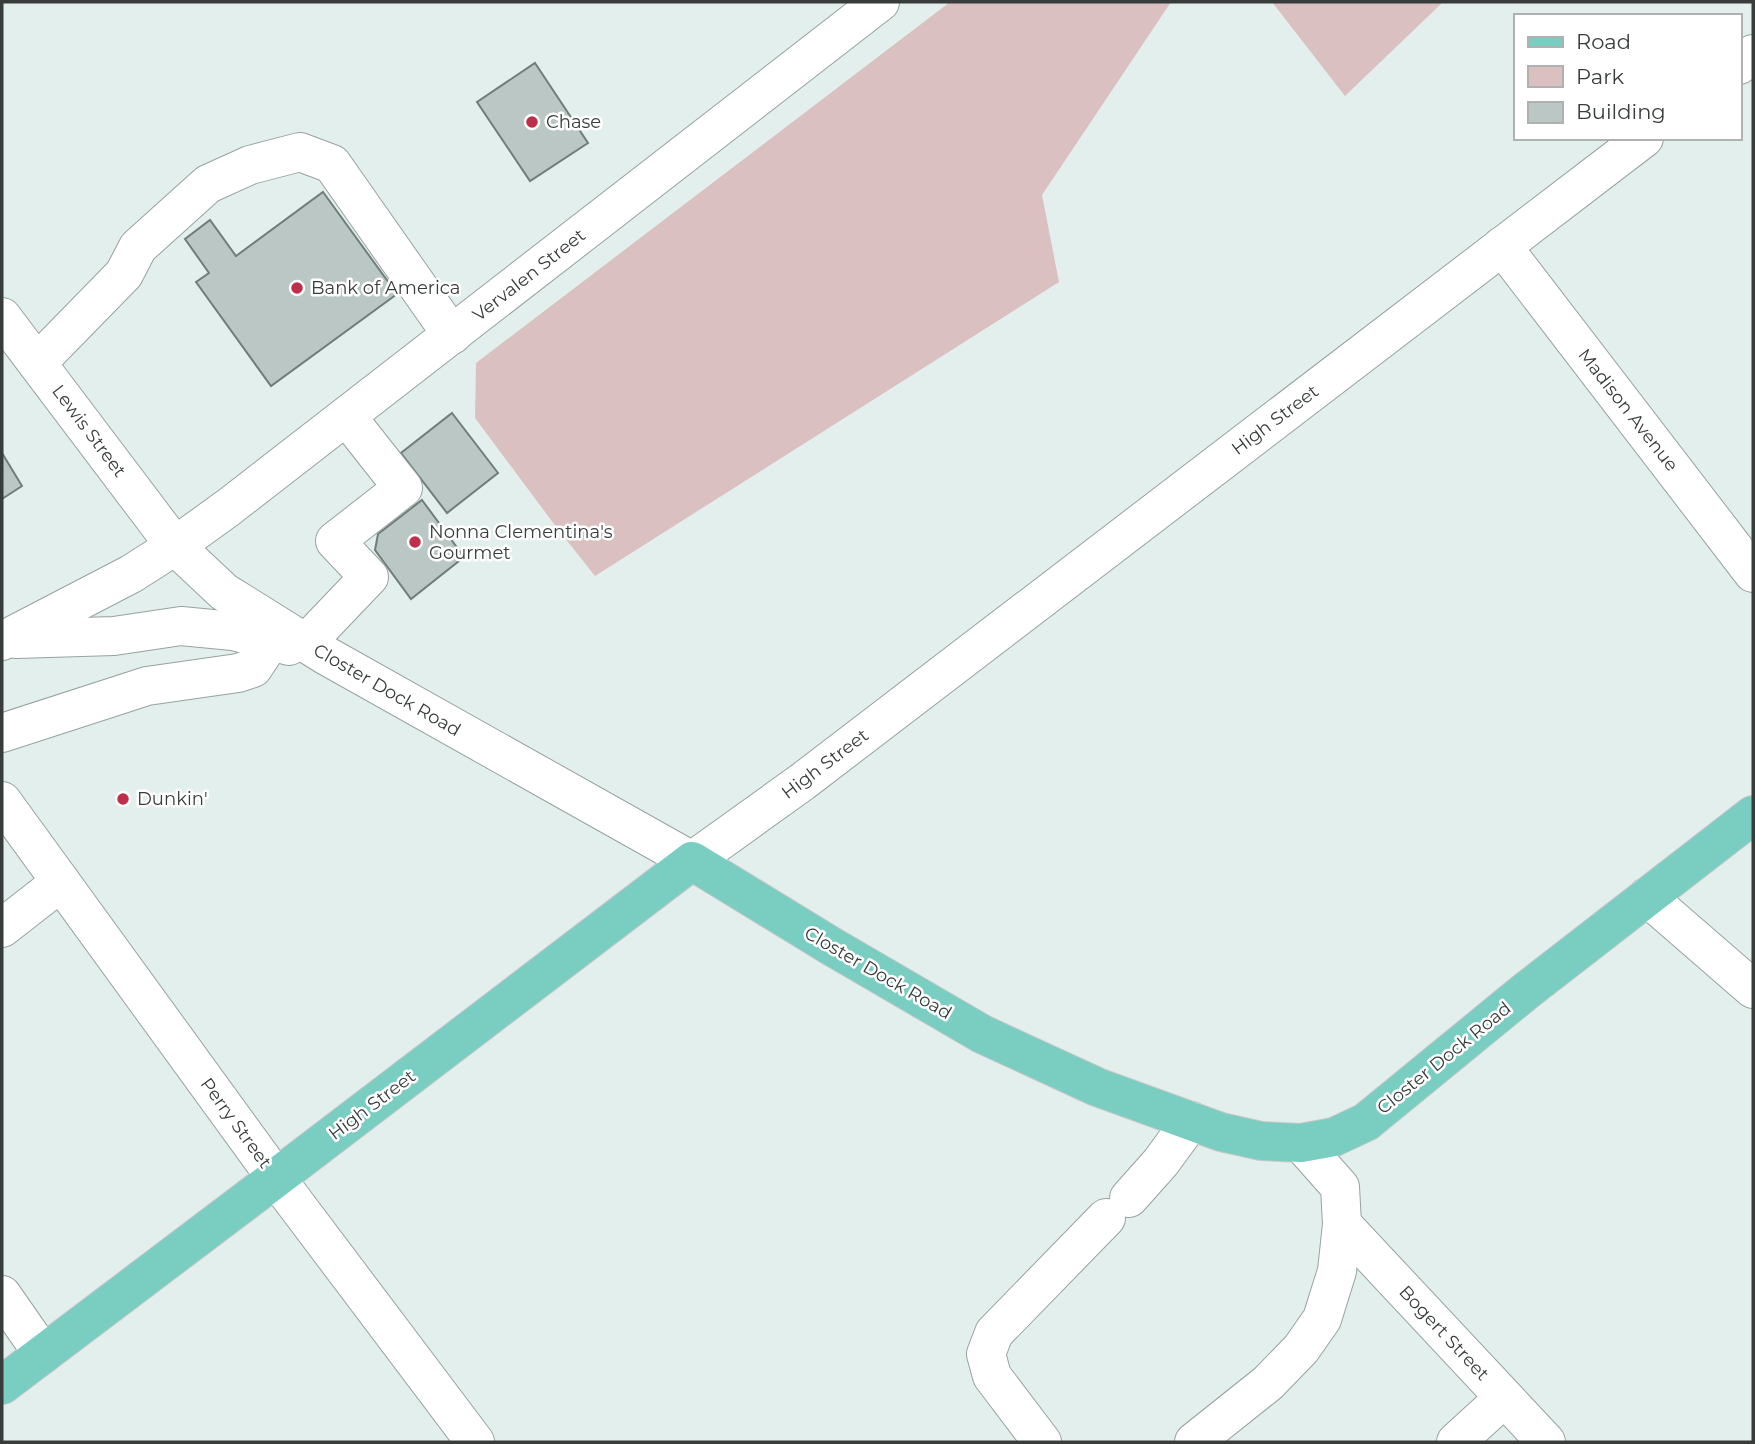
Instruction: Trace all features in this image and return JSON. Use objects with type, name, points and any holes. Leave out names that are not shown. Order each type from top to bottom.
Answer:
[{"type":"main road","name":"Closter Dock Road","points":[[692,861],[982,1034],[1097,1087],[1221,1132],[1261,1141],[1301,1143],[1334,1137],[1366,1122],[1526,991],[1753,815]]},
{"type":"main road","name":"High Street","points":[[2,1384],[692,861]]},
{"type":"street","name":"Vervalen Street","points":[[175,546],[253,490],[880,2]]},
{"type":"street","name":"High Street","points":[[692,861],[802,782],[1641,140]]},
{"type":"street","points":[[37,363],[124,274],[138,247],[208,184],[250,164],[300,152],[332,164],[452,335]]},
{"type":"street","name":"Madison Avenue","points":[[1502,246],[1753,573]]},
{"type":"street","name":"Lewis Street","points":[[2,317],[175,546]]},
{"type":"street","points":[[2,733],[147,686],[238,673],[301,647],[369,577],[335,541],[403,488],[346,417]]},
{"type":"street","points":[[3,640],[131,574],[175,546]]},
{"type":"street","name":"Closter Dock Road","points":[[175,546],[224,592],[301,647],[692,861]]},
{"type":"street","points":[[3,640],[114,636],[181,626],[233,631],[301,647]]},
{"type":"street","name":"Perry Street","points":[[2,801],[276,1178],[474,1442]]},
{"type":"street","points":[[2,928],[61,882]]},
{"type":"street","points":[[1647,897],[1753,989]]},
{"type":"street","points":[[1042,1442],[992,1376],[986,1354],[994,1333],[1161,1162],[1192,1121]]},
{"type":"street","points":[[1194,1442],[1268,1383],[1301,1349],[1322,1319],[1337,1272],[1342,1224],[1339,1187],[1301,1143]]},
{"type":"street","name":"Bogert Street","points":[[1342,1224],[1546,1442]]},
{"type":"street","points":[[2,1296],[43,1354]]},
{"type":"street","points":[[1456,1442],[1504,1398]]},
{"type":"green space","points":[[950,2],[1171,2],[1042,195],[1059,282],[595,576],[475,418],[476,363]]},
{"type":"green space","points":[[1272,2],[1443,2],[1345,96]]},
{"type":"building","name":"Chase","points":[[535,63],[588,143],[530,181],[477,102]]},
{"type":"building","name":"Bank of America","points":[[323,192],[397,294],[271,386],[196,282],[209,273],[185,239],[210,220],[236,256]]},
{"type":"building","points":[[452,413],[498,473],[447,513],[401,453]]},
{"type":"building","points":[[2,453],[22,486],[2,499]]},
{"type":"building","name":"Nonna Clementina's Gourmet","points":[[422,500],[464,557],[411,599],[375,550],[378,534]]},
{"type":"place","name":"Chase","points":[[532,122]]},
{"type":"place","name":"Bank of America","points":[[297,288]]},
{"type":"place","name":"Nonna Clementina's Gourmet","points":[[415,542]]},
{"type":"place","name":"Dunkin'","points":[[123,799]]}]
